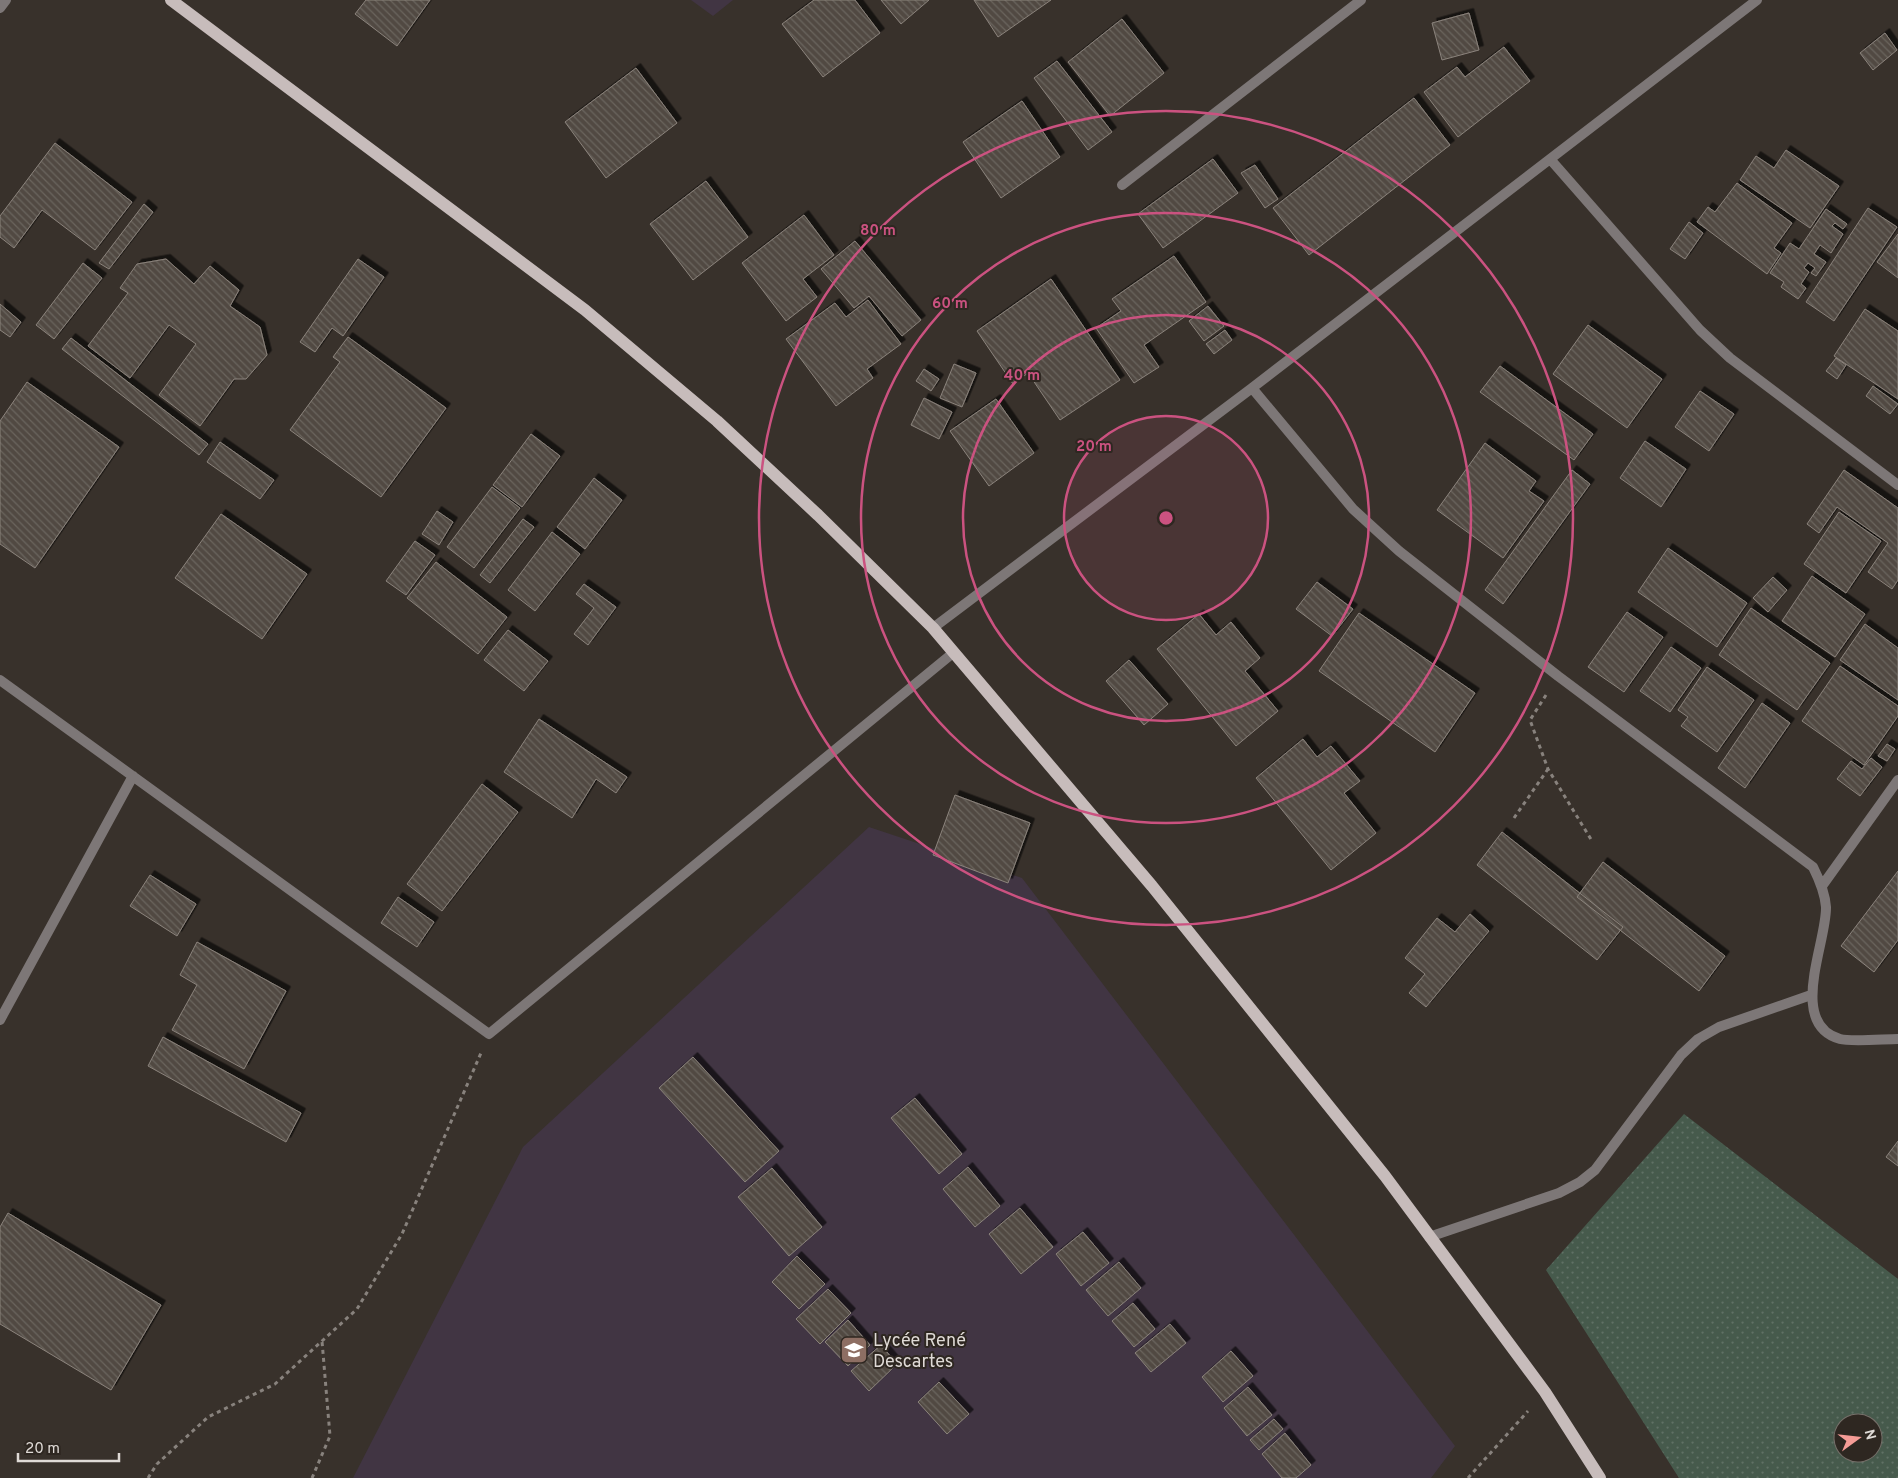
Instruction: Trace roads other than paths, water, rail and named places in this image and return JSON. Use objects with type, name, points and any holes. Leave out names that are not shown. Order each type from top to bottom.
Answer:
[{"type":"main road","points":[[171,0],[585,310],[724,428],[818,515],[933,628],[1152,886],[1385,1176],[1545,1392],[1600,1478]]},
{"type":"street","points":[[0,8],[6,0]]},
{"type":"street","points":[[1122,185],[1361,0]]},
{"type":"street","points":[[933,628],[1252,388],[1757,0]]},
{"type":"street","points":[[1550,158],[1712,342],[1762,384],[1898,485]]},
{"type":"street","points":[[1252,388],[1353,509],[1399,551],[1558,676],[1812,867],[1822,886],[1826,907],[1811,995],[1815,1014],[1824,1030],[1841,1039],[1898,1039]]},
{"type":"street","points":[[0,680],[489,1034],[953,653]]},
{"type":"street","points":[[0,1020],[133,776]]},
{"type":"street","points":[[1822,886],[1898,780]]},
{"type":"street","points":[[1430,1237],[1559,1193],[1580,1182],[1595,1170],[1681,1055],[1698,1039],[1719,1027],[1811,995]]},
{"type":"place","name":"Lycée René Descartes","points":[[854,1350]]}]
